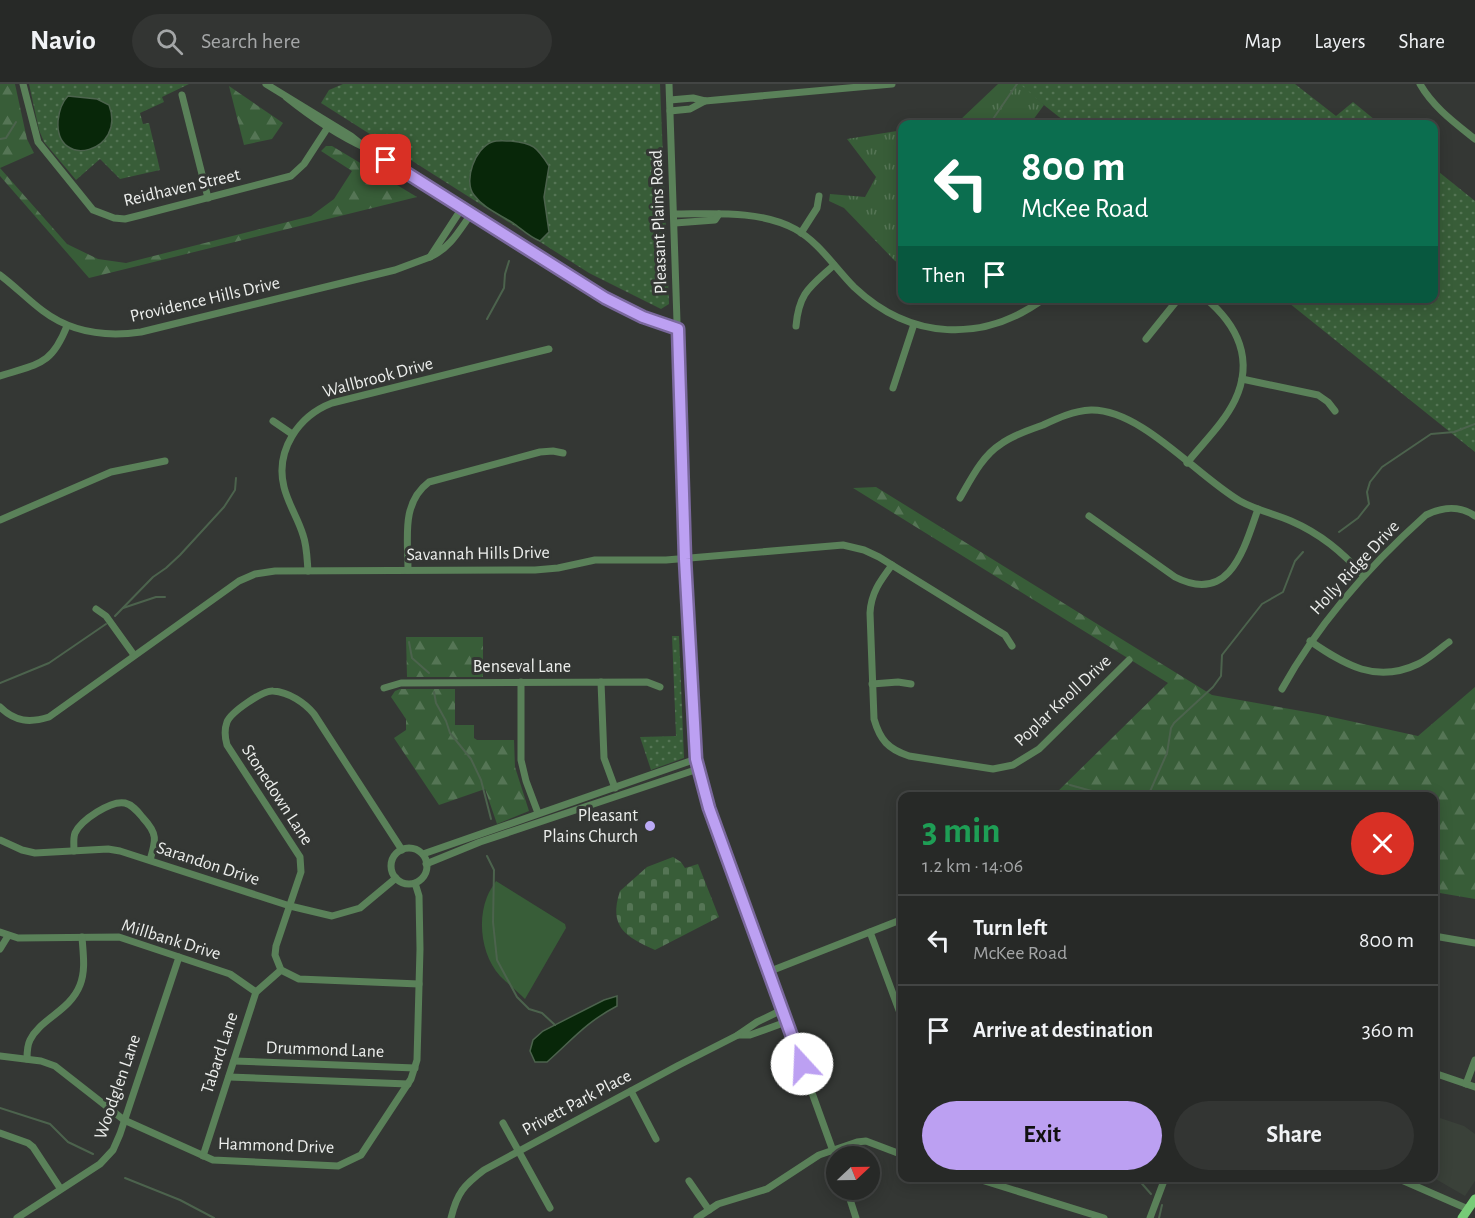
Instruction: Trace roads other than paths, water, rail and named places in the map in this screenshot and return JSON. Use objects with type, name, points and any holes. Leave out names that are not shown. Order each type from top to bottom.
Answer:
[{"type":"main road","points":[[1462,1218],[1475,1199]]},
{"type":"street","name":"Reidhaven Street","points":[[23,84],[38,142],[93,210],[114,218],[125,219],[291,176],[304,164],[328,127]]},
{"type":"street","points":[[266,84],[351,136],[366,148]]},
{"type":"street","name":"Pleasant Plains Road","points":[[669,84],[685,559],[696,759],[709,808],[832,1146]]},
{"type":"street","points":[[670,100],[693,98],[705,101],[892,84]]},
{"type":"street","points":[[1420,84],[1443,112],[1475,139]]},
{"type":"street","points":[[182,95],[208,198]]},
{"type":"street","points":[[286,97],[328,127],[366,148],[605,298],[643,317],[678,329]]},
{"type":"street","points":[[670,111],[690,109],[705,101]]},
{"type":"street","points":[[801,233],[817,208],[819,196]]},
{"type":"street","points":[[430,257],[462,208]]},
{"type":"street","name":"Providence Hills Drive","points":[[0,274],[41,310],[68,326],[112,335],[141,332],[394,270],[443,251],[471,214]]},
{"type":"street","points":[[674,214],[719,214],[763,218],[789,226],[801,233],[869,300],[884,311],[914,324],[954,331],[981,328],[1014,318],[1037,303]]},
{"type":"street","points":[[675,223],[715,220],[719,214]]},
{"type":"street","points":[[796,326],[797,311],[803,295],[834,265]]},
{"type":"street","points":[[1146,339],[1175,303]]},
{"type":"street","points":[[1187,463],[1228,411],[1239,392],[1242,379],[1243,357],[1235,332],[1227,319],[1210,303]]},
{"type":"street","points":[[893,387],[914,324]]},
{"type":"street","points":[[0,376],[46,360],[60,345],[68,326]]},
{"type":"street","name":"Wallbrook Drive","points":[[308,571],[304,536],[286,493],[282,477],[285,454],[292,434],[314,412],[332,403],[549,349]]},
{"type":"street","points":[[1242,379],[1318,394],[1335,411]]},
{"type":"street","points":[[960,498],[981,465],[1002,442],[1060,417],[1092,410],[1123,416],[1149,431],[1187,463],[1240,501],[1322,536],[1364,575]]},
{"type":"street","points":[[273,421],[292,434]]},
{"type":"street","points":[[408,570],[408,515],[416,494],[429,482],[540,452],[553,450],[563,453]]},
{"type":"street","points":[[0,519],[111,472],[165,461]]},
{"type":"street","name":"Holly Ridge Drive","points":[[1282,689],[1310,641],[1336,606],[1364,575],[1426,515],[1437,509],[1454,508],[1475,516]]},
{"type":"street","points":[[1089,516],[1175,577],[1198,585],[1219,579],[1237,564],[1258,509]]},
{"type":"street","name":"Savannah Hills Drive","points":[[0,707],[7,714],[21,721],[34,722],[49,717],[225,591],[250,576],[274,571],[535,570],[558,568],[595,560],[666,561],[843,545],[864,550],[892,565],[1005,635],[1012,646]]},
{"type":"street","name":"Poplar Knoll Drive","points":[[892,565],[877,586],[871,600],[872,684],[874,719],[878,733],[888,745],[898,752],[909,756],[993,769],[1013,765],[1039,749],[1129,660]]},
{"type":"street","points":[[96,609],[106,616],[134,656]]},
{"type":"street","points":[[1310,641],[1336,659],[1358,669],[1379,673],[1400,670],[1419,663],[1449,642]]},
{"type":"street","points":[[521,681],[521,760],[538,813]]},
{"type":"street","name":"Benseval Lane","points":[[384,687],[402,683],[521,681],[646,682],[660,687]]},
{"type":"street","points":[[602,682],[604,758],[615,788]]},
{"type":"street","points":[[872,684],[898,682],[911,684]]},
{"type":"street","name":"Stonedown Lane","points":[[281,970],[275,955],[276,945],[302,872],[300,857],[228,745],[225,738],[227,722],[231,716],[261,694],[271,691],[284,693],[306,704],[402,850]]},
{"type":"street","points":[[423,854],[426,864],[424,876],[415,883],[405,883],[396,878],[392,862],[397,853],[402,850],[413,849],[423,854],[696,759]]},
{"type":"street","points":[[426,864],[480,842],[698,769]]},
{"type":"street","points":[[74,851],[74,836],[81,823],[109,804],[118,802],[134,808],[151,826],[155,842],[150,860]]},
{"type":"street","name":"Sarandon Drive","points":[[0,840],[35,853],[120,850],[290,906],[332,916],[366,904],[396,878]]},
{"type":"street","name":"Hammond Drive","points":[[0,1056],[41,1061],[55,1066],[124,1120],[203,1156],[223,1162],[338,1166],[361,1155],[408,1084],[415,1068],[419,984],[419,896],[415,883]]},
{"type":"street","points":[[768,972],[898,921]]},
{"type":"street","name":"Millbank Drive","points":[[0,932],[8,936],[119,937],[230,974],[256,992]]},
{"type":"street","points":[[870,932],[898,1006]]},
{"type":"street","points":[[0,949],[8,936]]},
{"type":"street","points":[[27,1059],[28,1046],[33,1034],[70,1003],[81,983],[82,937]]},
{"type":"street","points":[[1438,937],[1475,943]]},
{"type":"street","name":"Woodglen Lane","points":[[17,1218],[100,1164],[113,1150],[179,957]]},
{"type":"street","points":[[256,992],[281,970],[299,979],[419,984]]},
{"type":"street","name":"Tabard Lane","points":[[203,1156],[256,992]]},
{"type":"street","name":"Privett Park Place","points":[[451,1218],[456,1199],[467,1183],[484,1170],[782,1010]]},
{"type":"street","name":"Privett Park Place","points":[[738,1035],[750,1035],[786,1022]]},
{"type":"street","points":[[1466,1084],[1475,1060]]},
{"type":"street","name":"Drummond Lane","points":[[234,1061],[415,1068]]},
{"type":"street","points":[[1438,1074],[1475,1087]]},
{"type":"street","name":"Drummond Lane","points":[[229,1077],[408,1084]]},
{"type":"street","points":[[631,1091],[656,1138]]},
{"type":"street","points":[[503,1123],[550,1208]]},
{"type":"street","points":[[0,1133],[33,1147],[60,1188]]},
{"type":"street","points":[[848,1146],[867,1141],[880,1146]]},
{"type":"street","points":[[880,1146],[898,1153]]},
{"type":"street","points":[[697,1218],[718,1204],[767,1189],[826,1152]]},
{"type":"street","points":[[689,1180],[709,1210]]},
{"type":"street","points":[[988,1182],[1104,1218]]},
{"type":"street","points":[[1150,1218],[1164,1182]]},
{"type":"street","points":[[1406,1182],[1468,1209]]},
{"type":"street","points":[[850,1200],[856,1218]]},
{"type":"waterway","points":[[990,120],[993,119],[1017,84]]},
{"type":"waterway","points":[[0,139],[6,138],[16,122]]},
{"type":"waterway","points":[[487,319],[504,288],[509,261]]},
{"type":"waterway","points":[[1339,532],[1358,518],[1369,504],[1367,492],[1370,482],[1382,467],[1431,434],[1454,432],[1475,424]]},
{"type":"waterway","points":[[115,616],[153,577],[180,555],[224,507],[235,490],[236,478]]},
{"type":"waterway","points":[[1150,792],[1167,753],[1174,723],[1213,687],[1221,676],[1222,655],[1262,604],[1283,592],[1295,561],[1303,552]]},
{"type":"waterway","points":[[123,608],[156,597],[165,597]]},
{"type":"waterway","points":[[0,683],[49,663],[106,624]]},
{"type":"waterway","points":[[409,642],[412,658],[429,673]]},
{"type":"waterway","points":[[434,692],[436,703],[450,733],[471,759],[481,780],[491,819]]},
{"type":"waterway","points":[[1070,785],[1095,792]]},
{"type":"waterway","points":[[487,856],[494,870],[493,922],[497,960],[517,997],[529,1009],[542,1013],[555,1025]]},
{"type":"waterway","points":[[0,1108],[50,1124],[68,1142],[93,1154]]},
{"type":"waterway","points":[[125,1178],[180,1200],[214,1218]]},
{"type":"waterway","points":[[1140,1182],[1151,1194]]},
{"type":"waterway","points":[[1159,1218],[1162,1205]]},
{"type":"place","name":"Pleasant Plains Church","points":[[650,826]]}]
